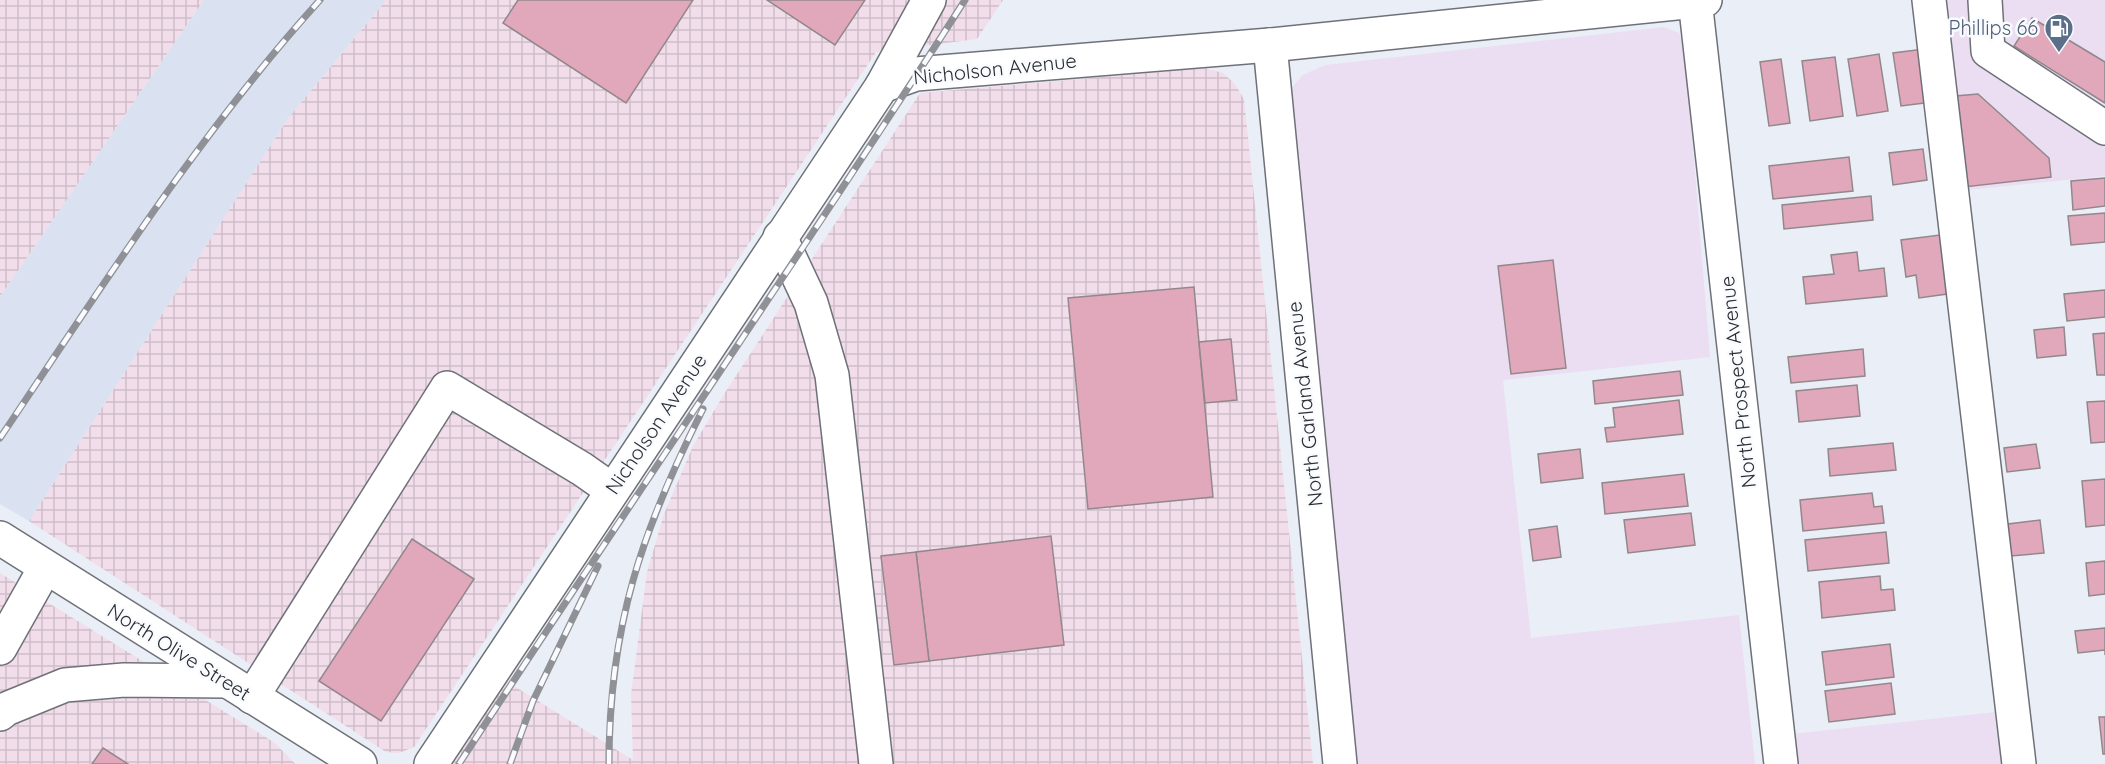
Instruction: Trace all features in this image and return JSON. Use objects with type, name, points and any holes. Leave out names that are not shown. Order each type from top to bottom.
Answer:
[{"type":"street","points":[[882,86],[929,0]]},
{"type":"street","name":"Nicholson Avenue","points":[[431,764],[882,86],[916,74],[1270,45],[1698,0]]},
{"type":"street","name":"North Prospect Avenue","points":[[1698,0],[1781,764]]},
{"type":"street","points":[[1929,0],[2019,764]]},
{"type":"street","points":[[1985,0],[1988,51],[2105,128]]},
{"type":"street","name":"North Garland Avenue","points":[[1270,45],[1340,764]]},
{"type":"street","points":[[780,237],[811,303],[832,375],[876,764]]},
{"type":"street","points":[[0,714],[65,685],[124,680],[239,689],[447,388],[582,469],[612,490]]},
{"type":"street","name":"North Olive Street","points":[[0,538],[360,764]]},
{"type":"street","points":[[0,648],[45,568]]},
{"type":"shaded area","points":[[0,0],[204,0],[0,297]]},
{"type":"shaded area","points":[[204,0],[386,0],[288,118],[29,521],[0,504],[0,297]]},
{"type":"shaded area","points":[[386,0],[1003,0],[977,39],[876,52],[414,747],[399,753],[386,752],[29,521],[288,118]]},
{"type":"shaded area","points":[[1935,0],[2105,0],[2105,176],[1958,191]]},
{"type":"shaded area","points":[[1664,27],[1679,33],[1685,49],[1710,357],[1503,380],[1531,638],[1739,615],[1755,764],[1354,764],[1285,95],[1303,75],[1325,65]]},
{"type":"shaded area","points":[[1205,68],[1223,73],[1235,84],[1244,99],[1313,764],[422,764],[485,668],[633,760],[631,695],[647,572],[664,514],[693,446],[726,391],[920,93]]},
{"type":"shaded area","points":[[0,573],[275,743],[295,764],[0,764]]},
{"type":"shaded area","points":[[2005,711],[2011,764],[1794,764],[1791,734]]},
{"type":"building","points":[[518,0],[693,0],[626,103],[503,23]]},
{"type":"building","points":[[767,0],[865,0],[835,45]]},
{"type":"building","name":"Phillips 66","points":[[2032,18],[2105,62],[2105,103],[2014,46]]},
{"type":"building","points":[[1924,49],[1932,102],[1901,106],[1893,53]]},
{"type":"building","points":[[1879,54],[1888,111],[1857,116],[1848,59]]},
{"type":"building","points":[[1835,57],[1843,116],[1810,121],[1802,61]]},
{"type":"building","points":[[1781,59],[1790,123],[1769,126],[1760,62]]},
{"type":"building","points":[[1978,94],[2049,158],[2051,177],[1964,187],[1955,96]]},
{"type":"building","points":[[1923,149],[1927,180],[1893,185],[1889,153]]},
{"type":"building","points":[[1849,157],[1853,191],[1773,199],[1769,166]]},
{"type":"building","points":[[2105,178],[2105,206],[2073,210],[2071,181]]},
{"type":"building","points":[[1871,196],[1873,220],[1784,229],[1782,205]]},
{"type":"building","points":[[2105,213],[2105,242],[2071,245],[2068,216]]},
{"type":"building","points":[[1940,235],[1947,294],[1919,298],[1916,275],[1906,277],[1901,240]]},
{"type":"building","points":[[1857,252],[1859,271],[1884,268],[1887,296],[1806,304],[1803,277],[1834,274],[1831,255]]},
{"type":"building","points":[[1553,260],[1566,368],[1511,374],[1498,266]]},
{"type":"building","points":[[1194,287],[1213,497],[1088,509],[1068,298]]},
{"type":"building","points":[[2105,290],[2105,317],[2067,321],[2064,294]]},
{"type":"building","points":[[2064,327],[2066,355],[2037,358],[2034,330]]},
{"type":"building","points":[[2105,333],[2105,375],[2097,375],[2093,334]]},
{"type":"building","points":[[1231,339],[1237,400],[1205,403],[1199,342]]},
{"type":"building","points":[[1863,349],[1865,376],[1791,383],[1788,357]]},
{"type":"building","points":[[1680,371],[1683,395],[1595,404],[1593,381]]},
{"type":"building","points":[[1857,385],[1860,416],[1799,422],[1796,391]]},
{"type":"building","points":[[1679,400],[1683,434],[1607,442],[1605,428],[1615,427],[1613,408]]},
{"type":"building","points":[[2105,401],[2105,442],[2091,443],[2087,402]]},
{"type":"building","points":[[1893,443],[1896,470],[1830,476],[1828,449]]},
{"type":"building","points":[[2036,444],[2040,468],[2007,472],[2004,448]]},
{"type":"building","points":[[1580,449],[1583,478],[1541,483],[1538,454]]},
{"type":"building","points":[[1684,474],[1688,506],[1605,514],[1602,483]]},
{"type":"building","points":[[2105,479],[2105,525],[2086,527],[2082,481]]},
{"type":"building","points":[[1872,493],[1874,507],[1882,506],[1884,523],[1803,531],[1800,500]]},
{"type":"building","points":[[1691,513],[1695,545],[1628,553],[1624,520]]},
{"type":"building","points":[[2040,520],[2044,553],[2011,556],[2008,524]]},
{"type":"building","points":[[1557,526],[1561,557],[1533,561],[1529,530]]},
{"type":"building","points":[[1886,532],[1889,563],[1808,571],[1805,540]]},
{"type":"building","points":[[1051,536],[1064,645],[929,661],[916,552]]},
{"type":"building","points":[[412,539],[474,579],[381,721],[319,681]]},
{"type":"building","points":[[916,552],[929,661],[894,665],[881,556]]},
{"type":"building","points":[[2105,561],[2105,594],[2089,596],[2086,563]]},
{"type":"building","points":[[1880,576],[1881,590],[1893,589],[1895,610],[1822,618],[1819,582]]},
{"type":"building","points":[[2105,628],[2105,650],[2078,653],[2075,631]]},
{"type":"building","points":[[1890,644],[1894,677],[1826,685],[1822,652]]},
{"type":"building","points":[[1891,683],[1895,714],[1829,722],[1825,691]]},
{"type":"building","points":[[2099,717],[2105,717],[2105,754],[2103,754]]},
{"type":"building","points":[[103,748],[128,764],[92,764]]},
{"type":"railway","points":[[0,438],[113,269],[192,158],[275,51],[320,0]]},
{"type":"railway","points":[[459,764],[840,192],[965,0]]},
{"type":"railway","points":[[609,764],[615,667],[633,580],[646,538],[663,496],[703,409]]},
{"type":"railway","points":[[510,764],[533,701],[598,566]]},
{"type":"place","name":"Phillips 66","points":[[2059,54]]}]
